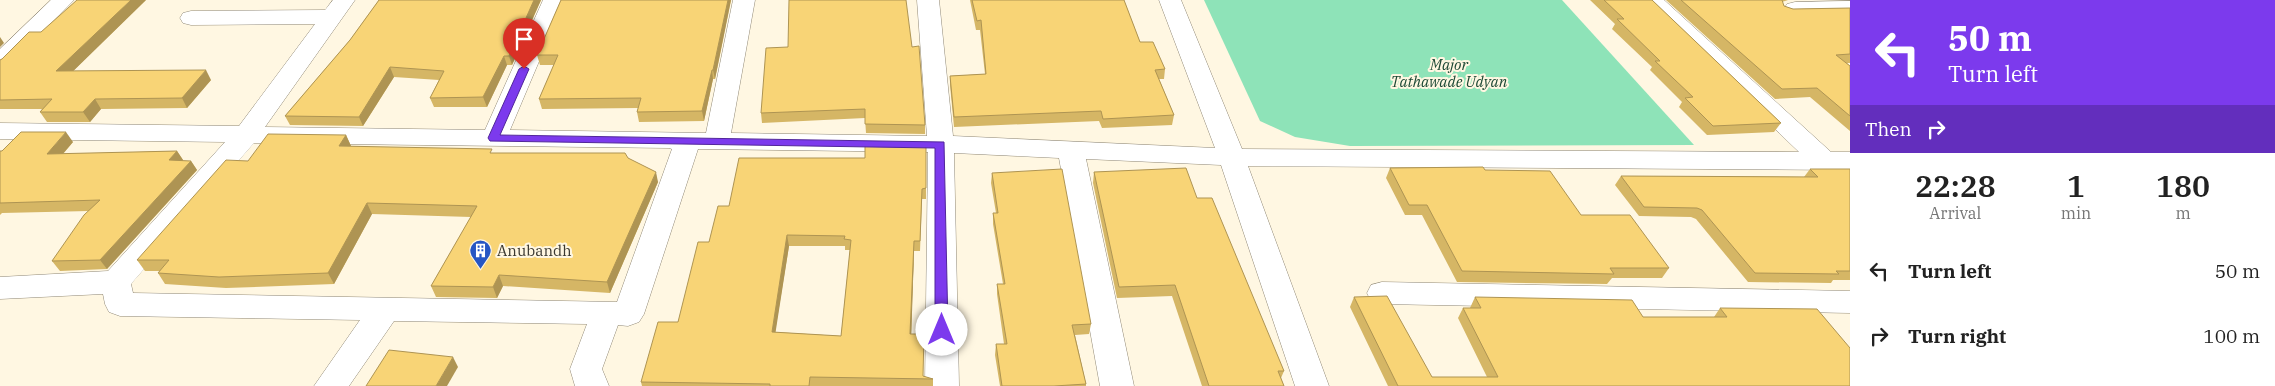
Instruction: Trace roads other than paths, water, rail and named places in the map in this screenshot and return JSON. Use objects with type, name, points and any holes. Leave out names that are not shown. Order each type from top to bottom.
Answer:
[{"type":"street","points":[[0,62],[63,0]]},
{"type":"street","points":[[494,138],[554,0]]},
{"type":"street","points":[[717,141],[744,0]]},
{"type":"street","points":[[928,0],[941,144],[942,386]]},
{"type":"street","points":[[1170,0],[1232,157],[1312,386]]},
{"type":"street","points":[[1651,0],[1823,160]]},
{"type":"street","points":[[191,18],[338,8]]},
{"type":"street","points":[[0,288],[116,282],[246,135],[338,8]]},
{"type":"street","points":[[1788,9],[1850,8]]},
{"type":"street","points":[[0,132],[941,144],[1232,157],[1850,161]]},
{"type":"street","points":[[116,282],[120,304],[628,314],[688,141],[670,141]]},
{"type":"street","points":[[1071,150],[1117,386]]},
{"type":"street","points":[[1382,293],[1850,302]]},
{"type":"street","points":[[331,386],[385,309]]},
{"type":"street","points":[[592,386],[586,369],[606,313]]},
{"type":"place","name":"Anubandh","points":[[481,270]]},
{"type":"park label","name":"Major Tathawade Udyan","points":[[1449,74]]}]
